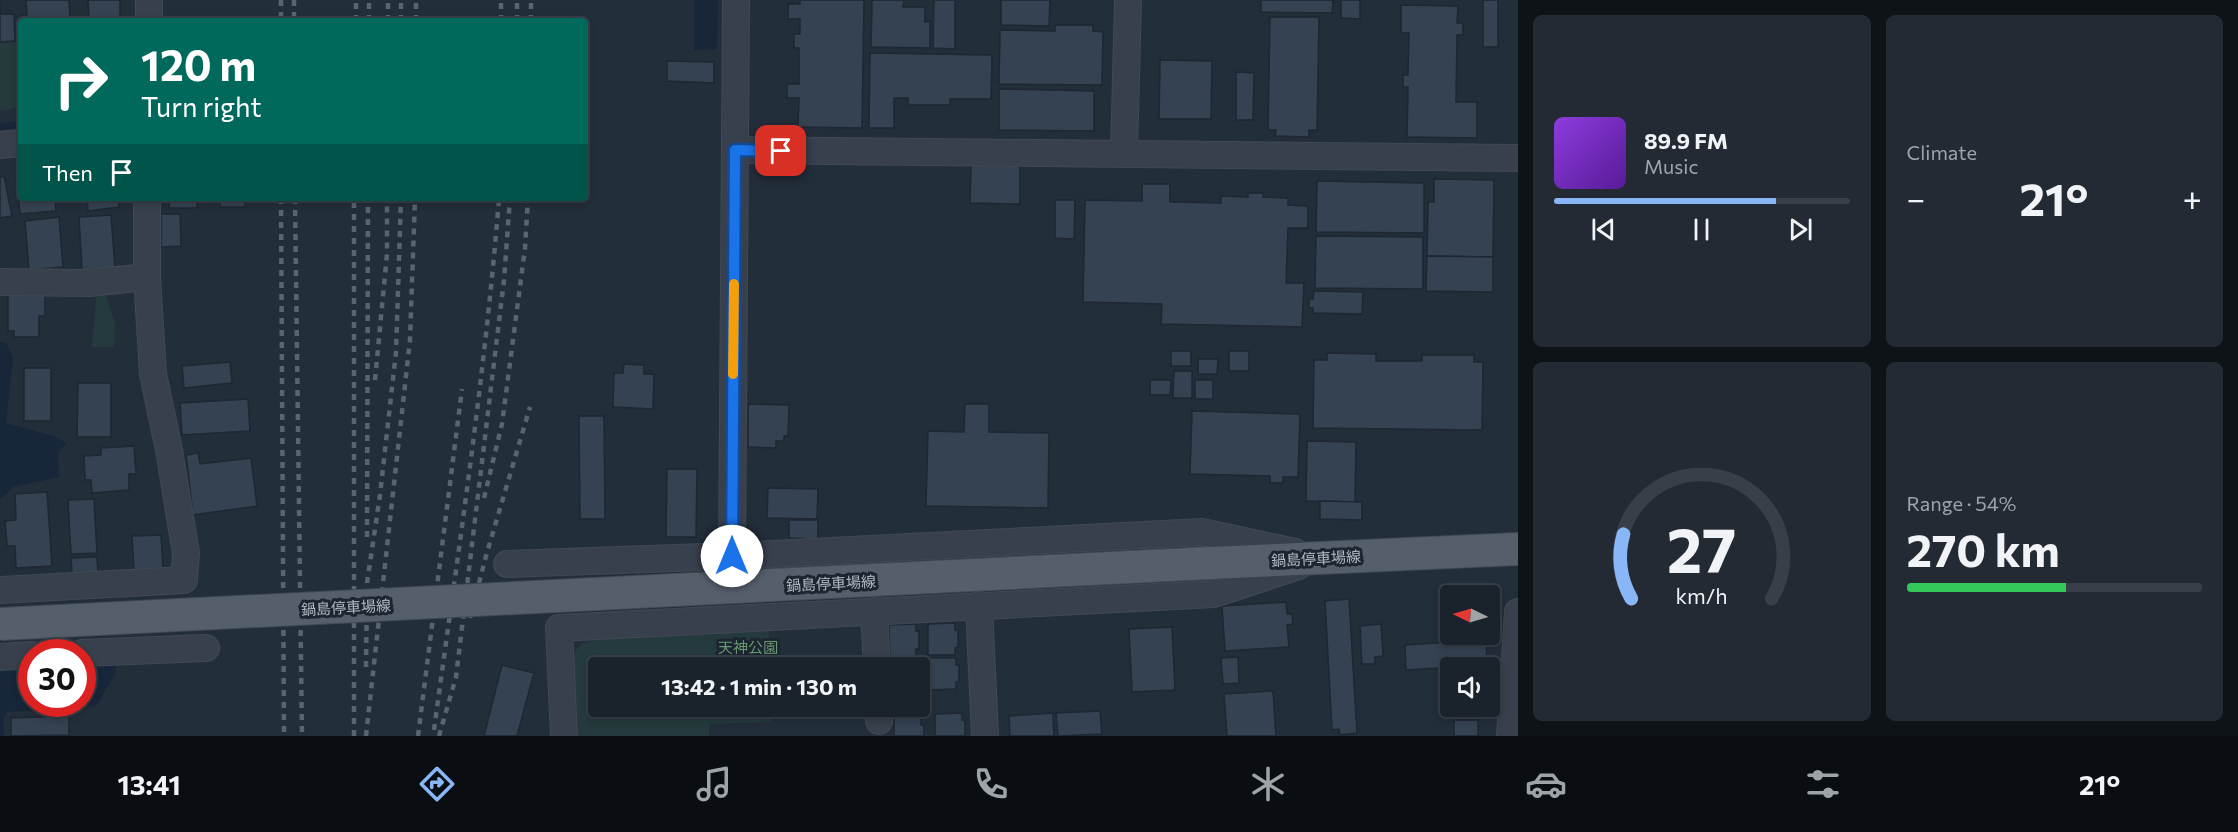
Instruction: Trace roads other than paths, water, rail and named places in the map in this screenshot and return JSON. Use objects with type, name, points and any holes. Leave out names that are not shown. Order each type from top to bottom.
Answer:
[{"type":"main road","name":"鍋島停車場線","points":[[0,624],[1518,549]]},
{"type":"street","points":[[149,0],[149,18]]},
{"type":"street","points":[[732,556],[736,0]]},
{"type":"street","points":[[1124,154],[1128,0]]},
{"type":"street","points":[[0,145],[18,142]]},
{"type":"street","points":[[735,150],[1518,158]]},
{"type":"street","points":[[0,590],[184,580],[186,553],[169,450],[153,374],[147,277],[147,201]]},
{"type":"street","points":[[0,282],[89,283],[147,277]]},
{"type":"street","points":[[507,564],[732,556],[1202,531],[1322,558]]},
{"type":"street","points":[[564,736],[559,628],[1214,594],[1322,558]]},
{"type":"street","points":[[979,605],[985,736]]},
{"type":"street","points":[[874,611],[876,657]]},
{"type":"street","points":[[1510,736],[1518,612]]},
{"type":"street","points":[[96,652],[206,648]]},
{"type":"street","points":[[0,657],[18,656]]},
{"type":"water","points":[[694,0],[718,0],[717,49],[694,50]]},
{"type":"water","points":[[0,342],[6,343],[13,357],[6,423],[54,436],[67,443],[58,453],[59,477],[13,487],[0,500]]},
{"type":"water","points":[[116,663],[116,673],[96,706],[96,664]]},
{"type":"water","points":[[18,666],[18,711],[7,712],[3,720],[4,736],[0,736],[0,667]]},
{"type":"waterway","points":[[0,127],[18,124]]},
{"type":"railway","points":[[281,0],[281,18]]},
{"type":"railway","points":[[294,0],[294,18]]},
{"type":"railway","points":[[356,0],[356,18]]},
{"type":"railway","points":[[369,0],[369,18]]},
{"type":"railway","points":[[388,0],[388,18]]},
{"type":"railway","points":[[401,0],[401,18]]},
{"type":"railway","points":[[416,0],[416,18]]},
{"type":"railway","points":[[501,0],[501,18]]},
{"type":"railway","points":[[517,0],[517,18]]},
{"type":"railway","points":[[531,0],[531,18]]},
{"type":"railway","points":[[281,201],[284,736]]},
{"type":"railway","points":[[295,201],[302,736]]},
{"type":"railway","points":[[354,201],[354,736]]},
{"type":"railway","points":[[367,537],[368,201]]},
{"type":"railway","points":[[375,380],[387,254],[387,201]]},
{"type":"railway","points":[[366,667],[367,583],[380,495],[396,352],[401,201]]},
{"type":"railway","points":[[366,736],[410,340],[415,201]]},
{"type":"railway","points":[[434,730],[479,398],[499,201]]},
{"type":"railway","points":[[439,736],[456,677],[504,280],[510,201]]},
{"type":"railway","points":[[484,498],[502,424],[525,248],[528,201]]},
{"type":"railway","points":[[418,736],[462,389]]},
{"type":"railway","points":[[470,618],[530,407]]},
{"type":"park label","name":"天神公園","points":[[748,647]]}]
